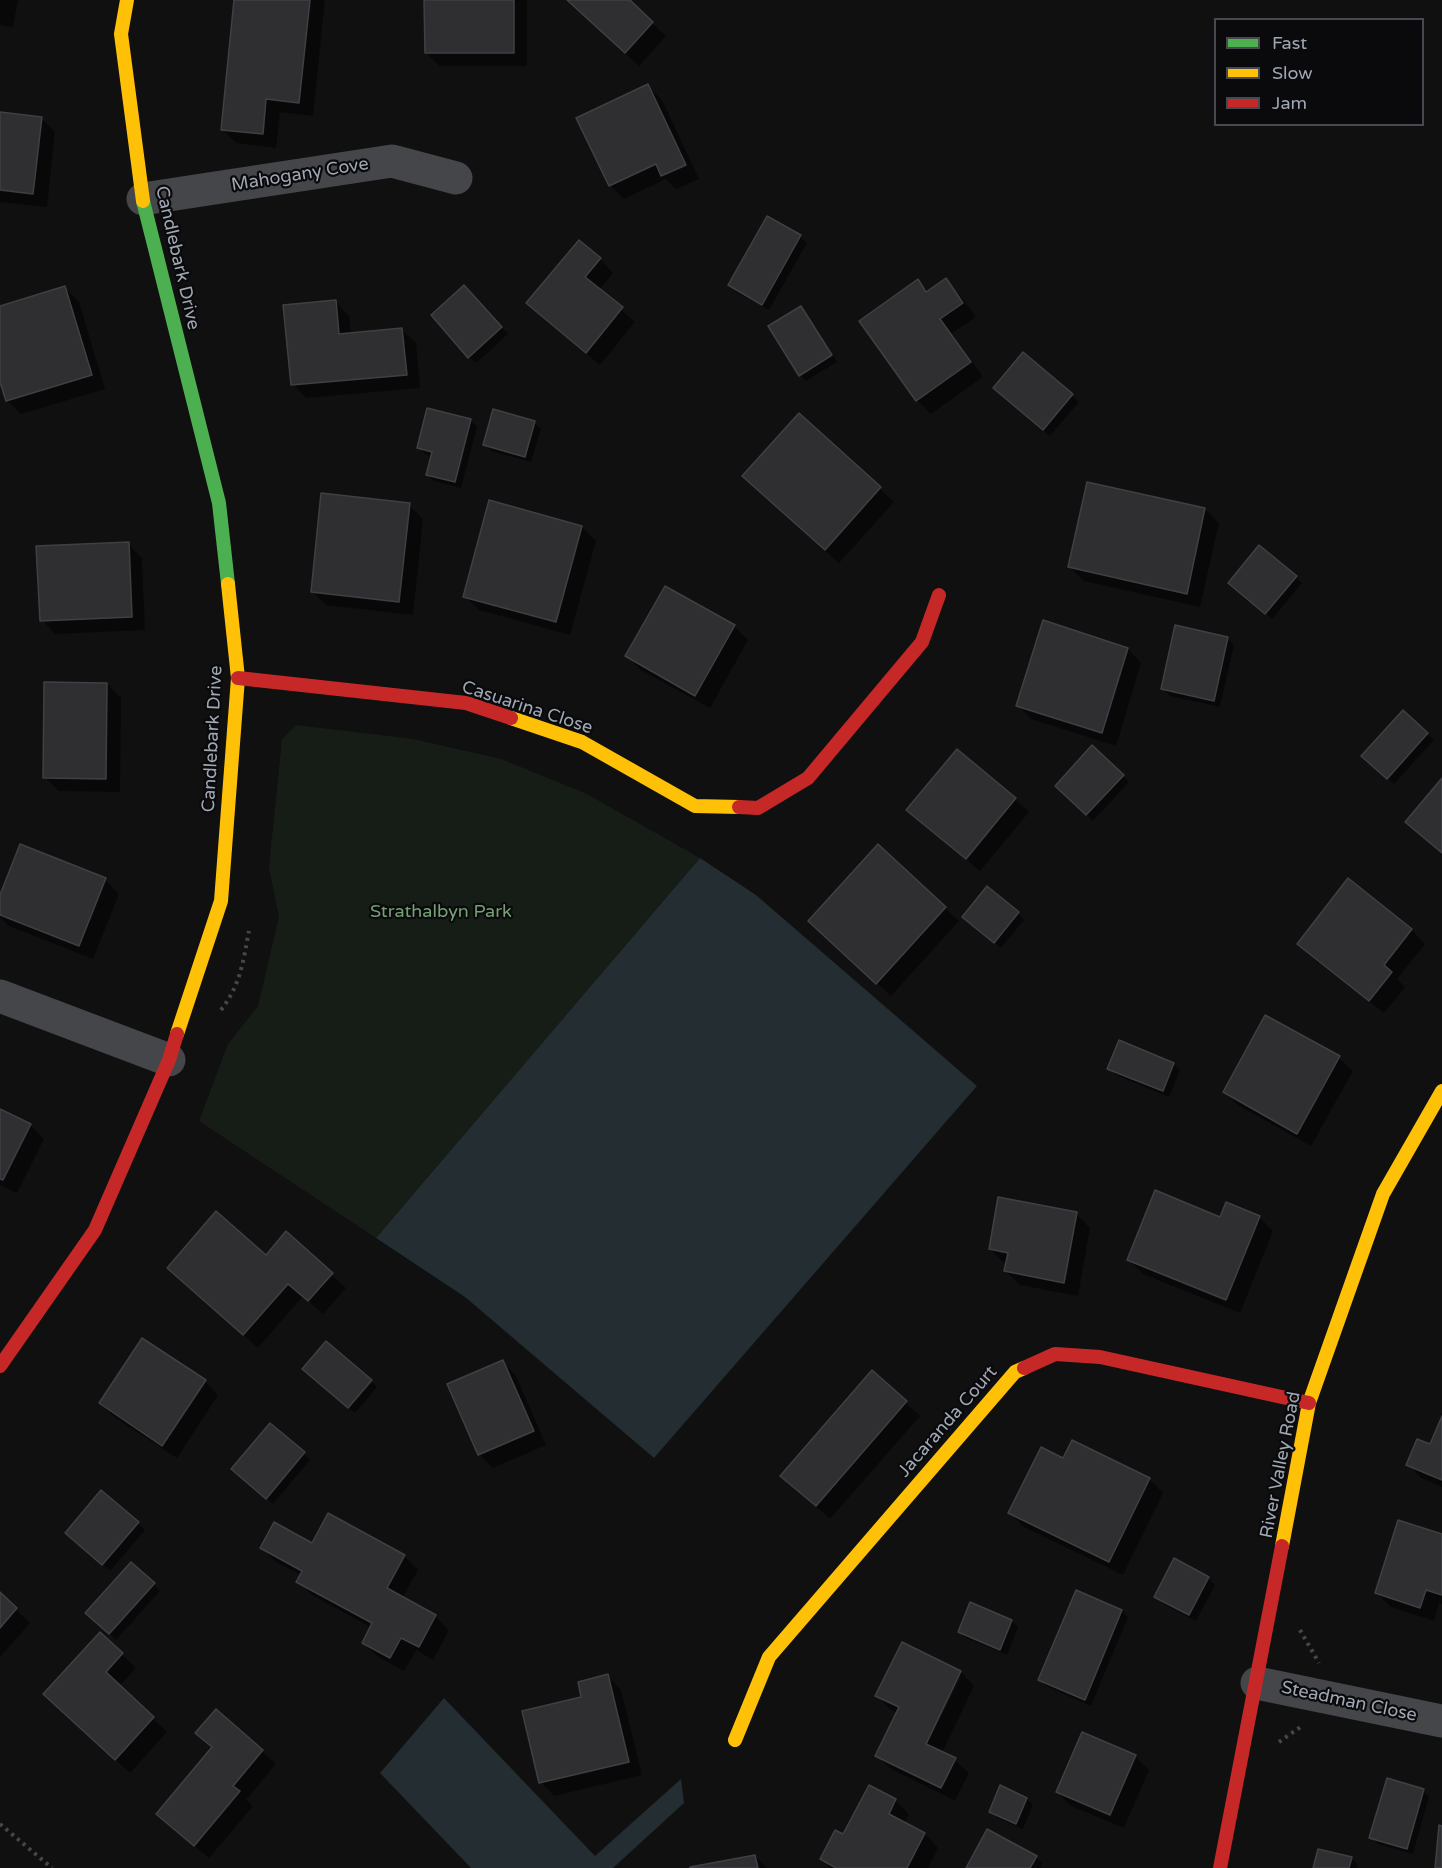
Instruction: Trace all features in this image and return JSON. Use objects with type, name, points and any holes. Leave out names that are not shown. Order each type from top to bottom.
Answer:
[{"type":"street","name":"Candlebark Drive","points":[[0,1366],[95,1230],[169,1060],[221,901],[238,678],[219,503],[143,199],[121,34],[127,0]]},
{"type":"street","name":"Mahogany Cove","points":[[143,199],[392,161],[456,178]]},
{"type":"street","name":"Casuarina Close","points":[[238,678],[466,703],[582,742],[695,806],[758,808],[808,778],[922,642],[939,595]]},
{"type":"street","points":[[0,996],[169,1060]]},
{"type":"street","name":"River Valley Road","points":[[1220,1868],[1309,1403],[1383,1194],[1442,1092]]},
{"type":"street","name":"Jacaranda Court","points":[[735,1740],[769,1657],[1015,1372],[1055,1354],[1100,1357],[1309,1403]]},
{"type":"street","name":"Steadman Close","points":[[1257,1683],[1442,1721]]},
{"type":"path","points":[[1299,1628],[1321,1666]]},
{"type":"path","points":[[0,1824],[51,1868]]},
{"type":"green space","name":"Strathalbyn Park","points":[[296,725],[413,739],[501,759],[587,794],[700,858],[376,1238],[199,1121],[228,1044],[258,1006],[279,917],[269,867],[282,739]]},
{"type":"shaded area","points":[[700,858],[756,895],[977,1086],[654,1458],[465,1297],[376,1238]]},
{"type":"shaded area","points":[[444,1698],[595,1856],[681,1779],[684,1803],[613,1868],[471,1868],[380,1773]]},
{"type":"building","points":[[234,0],[310,0],[299,103],[266,99],[263,134],[221,130]]},
{"type":"building","points":[[424,0],[514,0],[514,53],[425,53]]},
{"type":"building","points":[[567,0],[630,0],[653,22],[625,53]]},
{"type":"building","points":[[648,84],[686,165],[661,176],[656,164],[609,186],[576,118]]},
{"type":"building","points":[[0,112],[42,117],[33,194],[0,190]]},
{"type":"building","points":[[767,216],[801,235],[762,305],[728,285]]},
{"type":"building","points":[[579,240],[601,258],[585,277],[623,307],[586,353],[526,303]]},
{"type":"building","points":[[946,278],[963,303],[940,319],[971,362],[916,401],[859,321],[918,279],[926,292]]},
{"type":"building","points":[[464,285],[502,327],[468,358],[431,315]]},
{"type":"building","points":[[65,286],[92,375],[6,401],[0,382],[0,306]]},
{"type":"building","points":[[336,300],[339,334],[402,328],[407,375],[291,385],[283,305]]},
{"type":"building","points":[[801,306],[832,355],[799,376],[768,326]]},
{"type":"building","points":[[1023,352],[1073,394],[1043,430],[993,388]]},
{"type":"building","points":[[427,408],[471,419],[455,482],[426,475],[432,452],[417,448]]},
{"type":"building","points":[[493,409],[535,421],[525,457],[483,445]]},
{"type":"building","points":[[799,413],[881,487],[825,550],[742,476]]},
{"type":"building","points":[[1087,482],[1205,508],[1187,594],[1068,567]]},
{"type":"building","points":[[321,493],[410,503],[399,602],[311,592]]},
{"type":"building","points":[[489,500],[582,526],[556,622],[463,597]]},
{"type":"building","points":[[129,542],[132,617],[40,621],[36,546]]},
{"type":"building","points":[[1259,545],[1297,576],[1265,614],[1228,583]]},
{"type":"building","points":[[665,586],[735,625],[695,696],[625,656]]},
{"type":"building","points":[[1043,620],[1128,648],[1102,733],[1016,706]]},
{"type":"building","points":[[1175,625],[1228,637],[1214,701],[1161,689]]},
{"type":"building","points":[[44,682],[107,683],[106,779],[43,778]]},
{"type":"building","points":[[1403,710],[1428,733],[1387,779],[1361,756]]},
{"type":"building","points":[[1092,745],[1124,775],[1086,815],[1055,786]]},
{"type":"building","points":[[957,749],[1016,798],[966,859],[906,810]]},
{"type":"building","points":[[1442,778],[1442,853],[1405,822]]},
{"type":"building","points":[[20,844],[106,878],[79,946],[0,915],[0,895]]},
{"type":"building","points":[[878,844],[946,907],[876,984],[808,921]]},
{"type":"building","points":[[1348,878],[1412,929],[1384,965],[1392,972],[1369,1001],[1297,944]]},
{"type":"building","points":[[987,886],[1019,912],[994,943],[962,917]]},
{"type":"building","points":[[1265,1015],[1340,1056],[1297,1134],[1223,1092]]},
{"type":"building","points":[[1119,1040],[1174,1063],[1163,1091],[1107,1069]]},
{"type":"building","points":[[0,1109],[31,1124],[3,1180],[0,1179]]},
{"type":"building","points":[[1155,1190],[1220,1217],[1226,1202],[1260,1216],[1226,1300],[1127,1260]]},
{"type":"building","points":[[998,1197],[1077,1212],[1064,1283],[1004,1271],[1008,1253],[989,1249]]},
{"type":"building","points":[[216,1211],[266,1255],[286,1231],[333,1273],[308,1301],[288,1284],[243,1335],[167,1268]]},
{"type":"building","points":[[142,1338],[206,1380],[162,1446],[99,1403]]},
{"type":"building","points":[[326,1341],[372,1380],[348,1408],[302,1369]]},
{"type":"building","points":[[503,1360],[534,1431],[478,1455],[447,1384]]},
{"type":"building","points":[[872,1370],[907,1401],[816,1506],[780,1476]]},
{"type":"building","points":[[1442,1416],[1442,1480],[1406,1465],[1417,1439],[1430,1444]]},
{"type":"building","points":[[270,1423],[305,1452],[266,1499],[231,1469]]},
{"type":"building","points":[[1072,1440],[1150,1478],[1109,1562],[1008,1513],[1041,1447],[1063,1458]]},
{"type":"building","points":[[101,1490],[139,1522],[102,1565],[65,1533]]},
{"type":"building","points":[[328,1513],[405,1555],[387,1588],[436,1615],[419,1647],[401,1638],[390,1658],[362,1643],[372,1623],[296,1582],[302,1571],[260,1548],[274,1522],[312,1543]]},
{"type":"building","points":[[1398,1520],[1442,1534],[1442,1595],[1426,1590],[1420,1608],[1375,1593]]},
{"type":"building","points":[[1174,1558],[1209,1577],[1189,1615],[1154,1597]]},
{"type":"building","points":[[131,1562],[155,1583],[109,1634],[85,1613]]},
{"type":"building","points":[[1076,1590],[1122,1610],[1085,1700],[1038,1680]]},
{"type":"building","points":[[0,1592],[17,1608],[0,1628]]},
{"type":"building","points":[[970,1602],[1012,1620],[1000,1650],[958,1632]]},
{"type":"building","points":[[100,1632],[123,1653],[106,1672],[154,1717],[115,1760],[43,1694]]},
{"type":"building","points":[[902,1642],[961,1671],[926,1744],[956,1758],[941,1788],[875,1756],[899,1707],[875,1696]]},
{"type":"building","points":[[608,1674],[629,1762],[539,1783],[522,1711],[581,1697],[578,1682]]},
{"type":"building","points":[[216,1709],[263,1750],[233,1786],[240,1791],[194,1846],[156,1814],[212,1747],[195,1733]]},
{"type":"building","points":[[1082,1732],[1136,1755],[1110,1815],[1056,1792]]},
{"type":"building","points":[[1387,1778],[1424,1789],[1407,1849],[1369,1838]]},
{"type":"building","points":[[869,1785],[896,1799],[889,1814],[925,1833],[907,1868],[836,1868],[820,1859],[835,1830],[843,1834]]},
{"type":"building","points":[[1000,1785],[1027,1798],[1016,1824],[989,1812]]},
{"type":"building","points":[[1439,1825],[1442,1826],[1442,1868],[1435,1868]]},
{"type":"building","points":[[987,1829],[1037,1856],[1030,1868],[966,1868]]},
{"type":"building","points":[[1318,1849],[1352,1857],[1349,1868],[1313,1868]]},
{"type":"building","points":[[755,1855],[758,1868],[690,1868],[690,1867]]},
{"type":"traffic: fast","points":[[143,201],[219,503],[228,584]]},
{"type":"traffic: slow","points":[[127,0],[121,34],[143,201]]},
{"type":"traffic: slow","points":[[177,1034],[221,901],[238,678],[228,584]]},
{"type":"traffic: slow","points":[[511,718],[582,742],[695,806],[739,807]]},
{"type":"traffic: slow","points":[[1282,1546],[1309,1403],[1383,1194],[1442,1091]]},
{"type":"traffic: slow","points":[[735,1740],[769,1657],[1015,1372],[1024,1368]]},
{"type":"traffic: jam","points":[[739,807],[758,808],[808,778],[922,642],[939,595]]},
{"type":"traffic: jam","points":[[238,678],[466,703],[511,718]]},
{"type":"traffic: jam","points":[[0,1366],[95,1230],[169,1060],[177,1034]]},
{"type":"traffic: jam","points":[[1024,1368],[1055,1354],[1100,1357],[1309,1403]]},
{"type":"traffic: jam","points":[[1220,1868],[1282,1546]]}]
